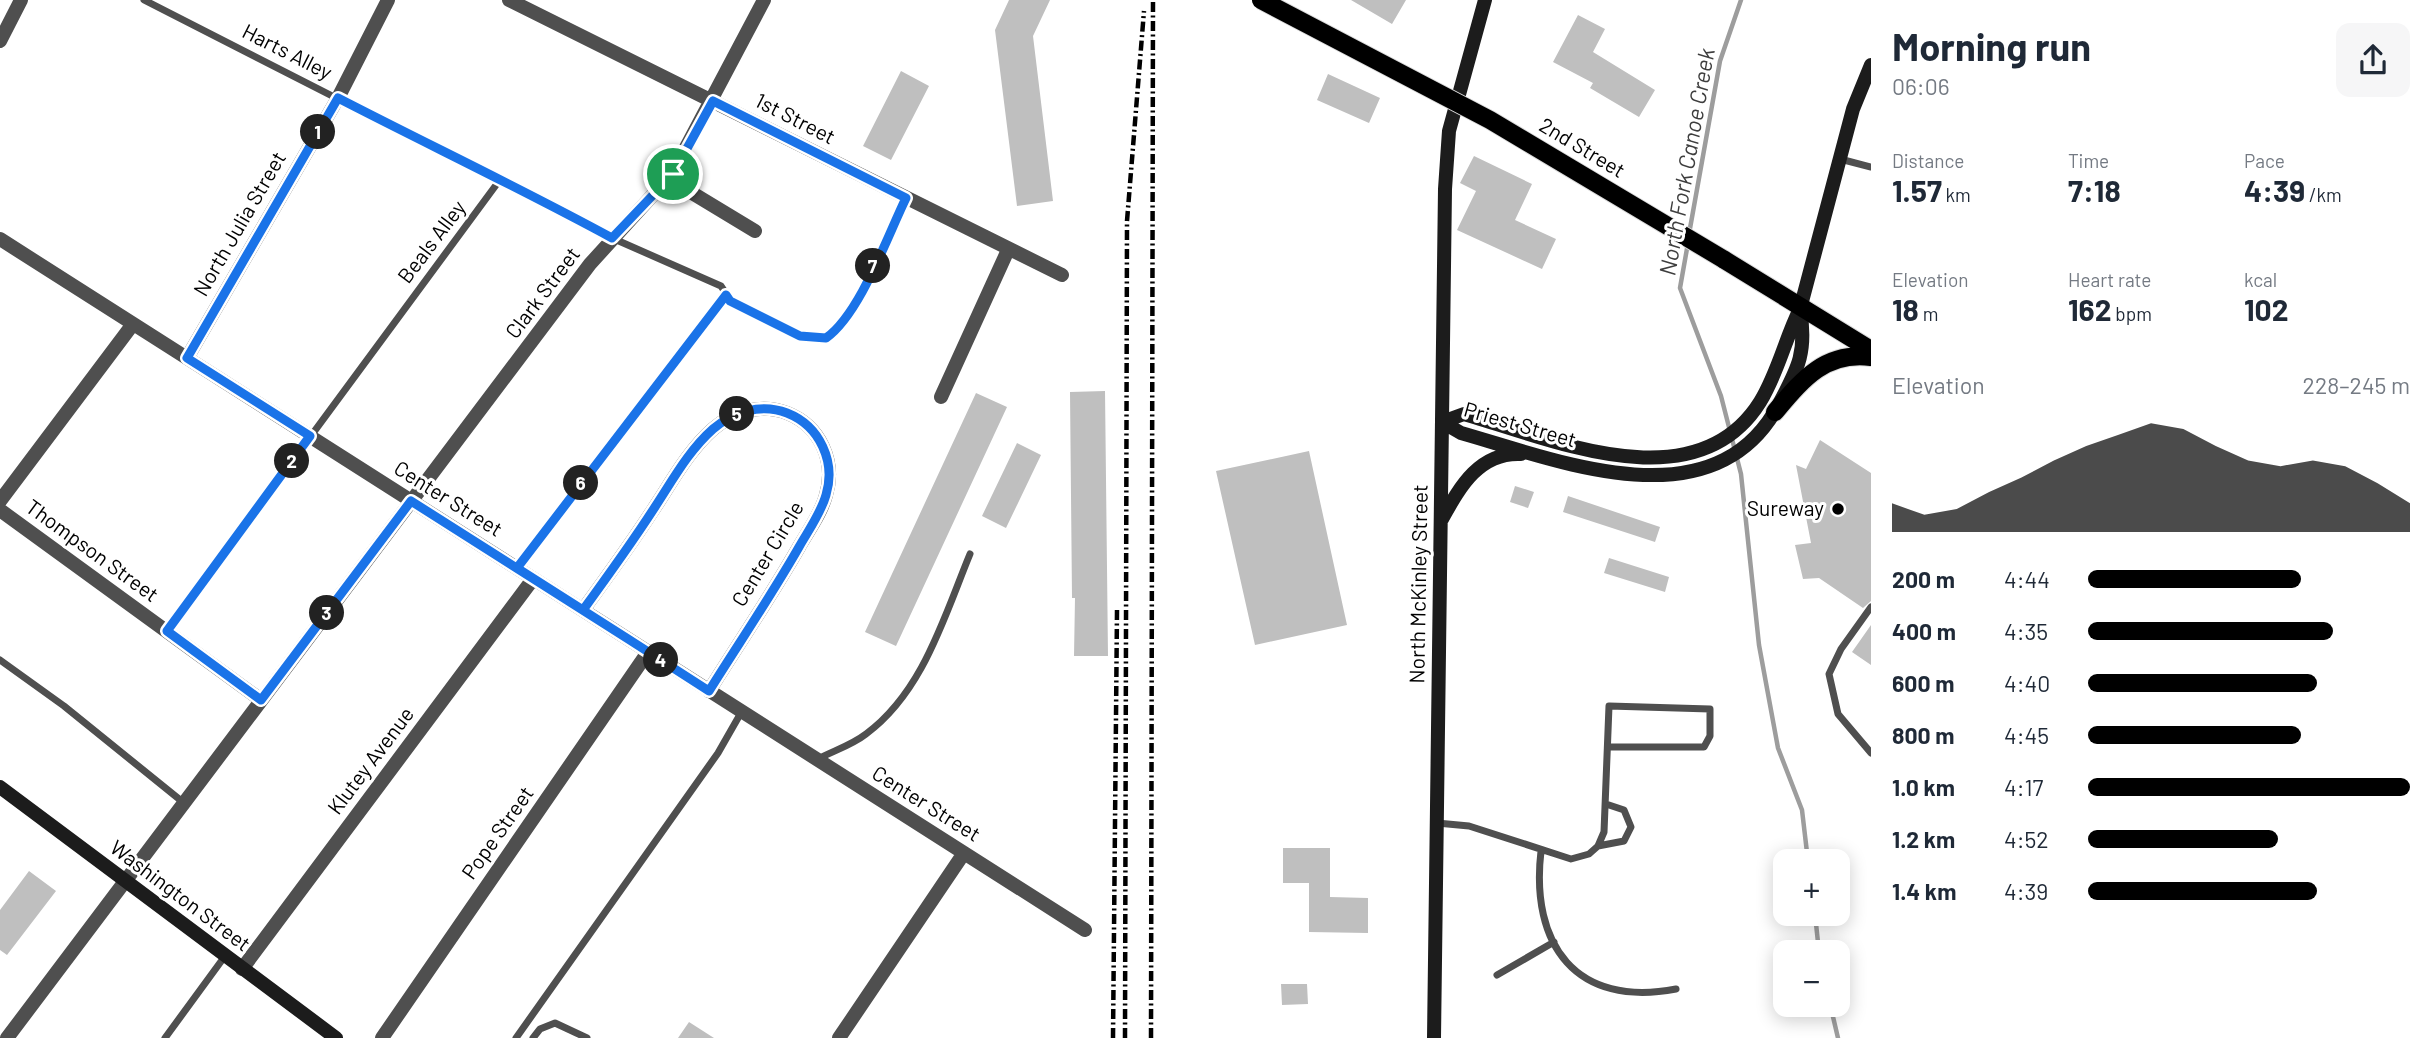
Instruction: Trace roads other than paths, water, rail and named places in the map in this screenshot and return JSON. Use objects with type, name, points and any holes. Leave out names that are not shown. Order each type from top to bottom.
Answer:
[{"type":"main road","name":"2nd Street","points":[[1261,0],[1490,120],[1800,309],[1871,349]]},
{"type":"main road","points":[[1767,408],[1822,364],[1853,356],[1871,357]]},
{"type":"street","points":[[0,41],[21,0]]},
{"type":"street","name":"North Julia Street","points":[[187,358],[338,98],[387,0]]},
{"type":"street","name":"1st Street","points":[[509,0],[1062,275]]},
{"type":"street","name":"Clark Street","points":[[7,1038],[612,238],[669,178],[713,101],[764,0]]},
{"type":"street","name":"North McKinley Street","points":[[1434,1038],[1443,238],[1449,131],[1485,0]]},
{"type":"street","name":"Priest Street","points":[[1442,422],[1461,433],[1534,454],[1641,477],[1662,477],[1702,469],[1738,450],[1763,427],[1771,382],[1787,336],[1800,309],[1853,110],[1871,65]]},
{"type":"street","points":[[669,178],[755,231]]},
{"type":"street","name":"Center Street","points":[[0,239],[1085,930]]},
{"type":"street","points":[[941,397],[1009,250]]},
{"type":"street","name":"Priest Street","points":[[1442,422],[1464,414],[1626,458],[1665,458],[1699,450],[1767,408],[1798,366],[1805,340],[1800,309]]},
{"type":"street","points":[[0,500],[133,324]]},
{"type":"street","name":"Center Circle","points":[[583,610],[683,466],[713,430],[736,414],[749,410],[775,410],[800,420],[811,429],[826,454],[829,468],[826,496],[788,566],[709,691]]},
{"type":"street","points":[[1441,520],[1467,479],[1487,461],[1501,456],[1534,454]]},
{"type":"street","name":"Thompson Street","points":[[0,510],[261,700]]},
{"type":"street","name":"Klutey Avenue","points":[[242,969],[533,579]]},
{"type":"street","name":"Pope Street","points":[[382,1038],[648,652]]},
{"type":"street","name":"Washington Street","points":[[0,787],[337,1038]]},
{"type":"street","points":[[839,1038],[964,853]]},
{"type":"lane","name":"Harts Alley","points":[[144,0],[338,98]]},
{"type":"lane","points":[[338,98],[612,238],[721,286],[730,301],[800,336],[826,338],[840,328],[855,304],[906,198]]},
{"type":"lane","points":[[1840,159],[1871,167]]},
{"type":"lane","name":"Beals Alley","points":[[167,631],[499,181]]},
{"type":"lane","points":[[517,568],[726,295]]},
{"type":"lane","points":[[817,760],[866,734],[911,687],[926,661],[970,554]]},
{"type":"lane","points":[[1871,607],[1841,649],[1829,674],[1838,714],[1871,753]]},
{"type":"lane","points":[[0,660],[184,803]]},
{"type":"lane","points":[[1598,846],[1604,832],[1609,706],[1710,709],[1710,736],[1704,747],[1608,747]]},
{"type":"lane","points":[[516,1038],[718,753],[742,711]]},
{"type":"lane","points":[[1437,823],[1469,826],[1541,851],[1580,859],[1598,846],[1624,841],[1631,827],[1624,810],[1606,804]]},
{"type":"lane","points":[[1541,851],[1540,901],[1554,942],[1569,964],[1595,986],[1617,992],[1640,993],[1676,989]]},
{"type":"lane","points":[[1497,975],[1554,942]]},
{"type":"lane","points":[[165,1038],[225,956]]},
{"type":"lane","points":[[533,1038],[540,1029],[555,1023],[587,1038]]},
{"type":"waterway","name":"North Fork Canoe Creek","points":[[1689,234],[1720,61],[1741,0]]},
{"type":"waterway","name":"North Fork Canoe Creek","points":[[1688,243],[1680,288],[1721,396],[1741,474],[1759,645],[1778,748],[1802,810],[1807,849]]},
{"type":"waterway","name":"North Fork Canoe Creek","points":[[1816,926],[1818,940]]},
{"type":"waterway","name":"North Fork Canoe Creek","points":[[1833,1017],[1838,1038]]},
{"type":"railway","points":[[1151,1038],[1153,0]]},
{"type":"railway","points":[[1125,1038],[1127,221],[1144,11]]},
{"type":"railway","points":[[1113,1038],[1117,610]]},
{"type":"place","name":"Sureway","points":[[1838,509]]}]
